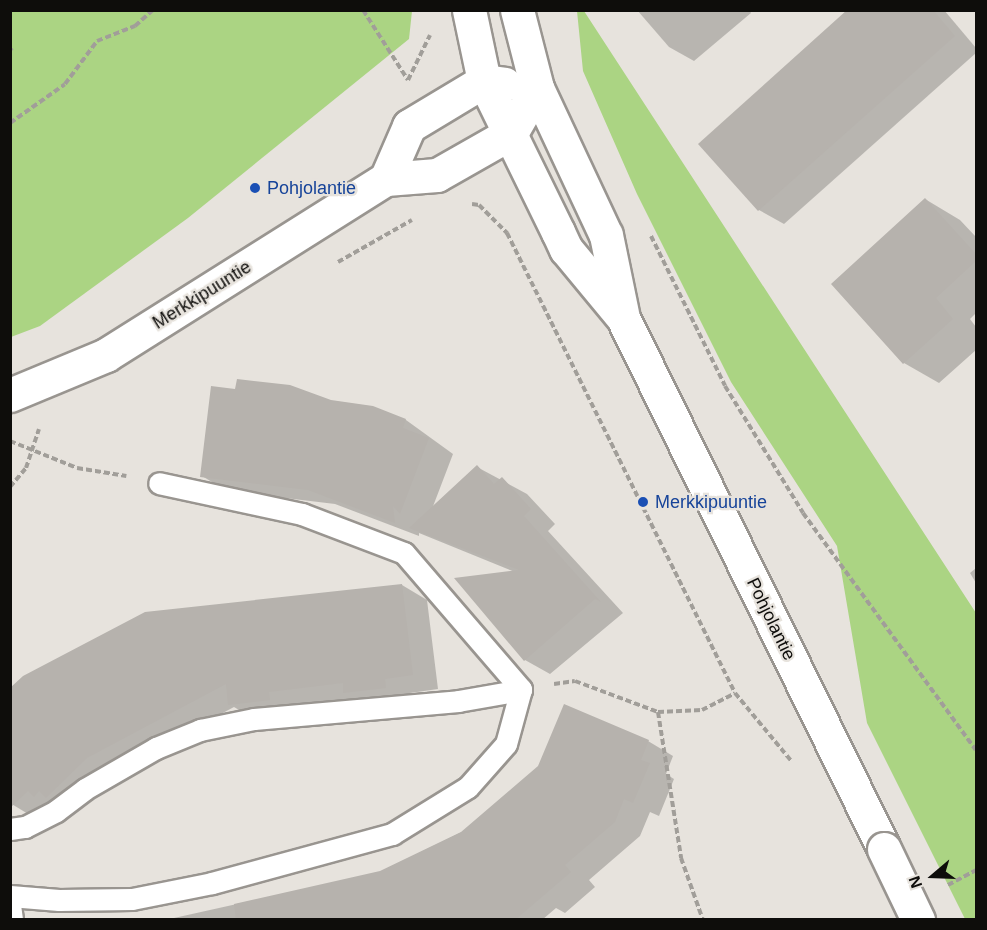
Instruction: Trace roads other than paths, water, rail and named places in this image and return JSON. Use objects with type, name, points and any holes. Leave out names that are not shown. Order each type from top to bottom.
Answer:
[{"type":"street","name":"Pohjolantie","points":[[469,10],[484,81],[566,249],[623,318],[918,920]]},
{"type":"street","name":"Pohjolantie","points":[[517,10],[537,88],[606,235],[623,318]]},
{"type":"street","points":[[386,179],[409,126],[484,81],[537,88]]},
{"type":"street","name":"Merkkipuuntie","points":[[10,395],[106,355],[386,179],[437,176],[511,133],[537,88]]},
{"type":"lane","points":[[159,483],[302,514],[404,553],[521,689]]},
{"type":"lane","points":[[10,829],[35,822],[156,748],[200,730],[254,719],[458,701],[521,689]]},
{"type":"lane","points":[[10,896],[59,900],[132,900],[212,883],[392,834],[468,787],[506,744],[521,689]]},
{"type":"lane","points":[[10,905],[12,920]]},
{"type":"place","name":"Pohjolantie","points":[[255,188]]},
{"type":"place","name":"Merkkipuuntie","points":[[643,502]]}]
